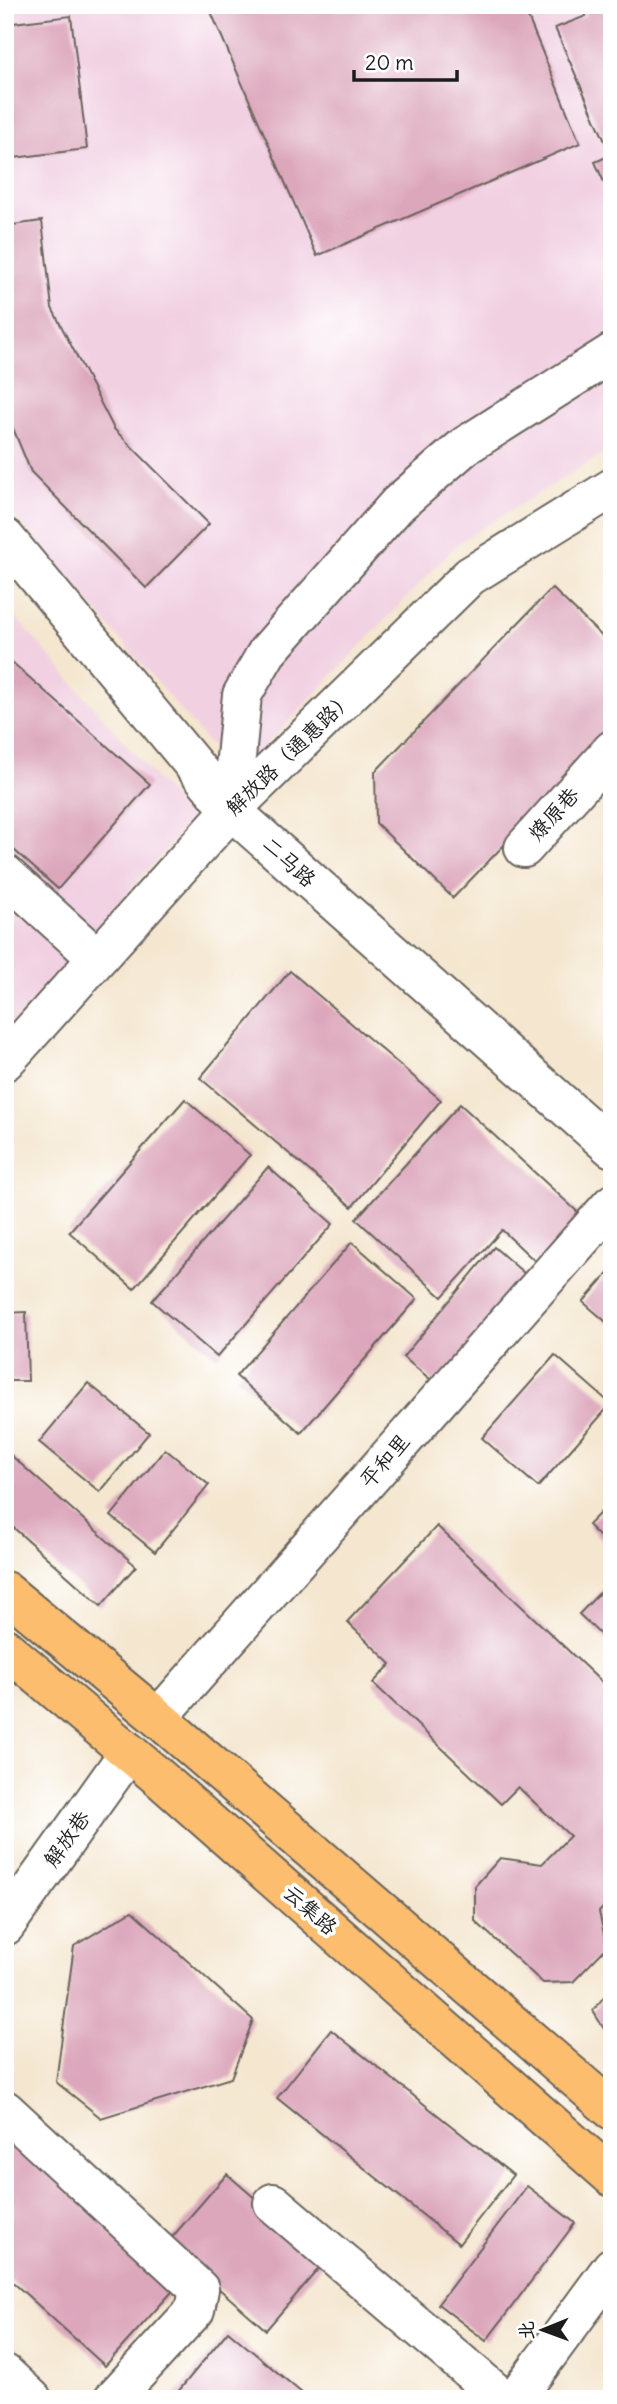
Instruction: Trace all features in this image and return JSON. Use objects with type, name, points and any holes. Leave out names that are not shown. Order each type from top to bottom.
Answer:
[{"type":"main road","points":[[5,1591],[158,1718],[612,2110]]},
{"type":"main road","name":"云集路","points":[[5,1648],[129,1752],[612,2176]]},
{"type":"street","points":[[230,810],[242,695],[267,652],[398,505],[465,446],[612,353]]},
{"type":"street","name":"解放路（通惠路）","points":[[5,1060],[230,810],[470,576],[610,492]]},
{"type":"street","name":"二马路","points":[[5,538],[230,810],[608,1136]]},
{"type":"street","name":"燎原巷","points":[[524,848],[612,750]]},
{"type":"street","points":[[5,874],[96,957]]},
{"type":"street","name":"平和里","points":[[158,1718],[612,1204]]},
{"type":"street","name":"解放巷","points":[[5,1926],[129,1752]]},
{"type":"street","points":[[5,2110],[199,2289],[195,2310],[113,2399]]},
{"type":"street","points":[[273,2203],[503,2399]]},
{"type":"street","points":[[515,2399],[612,2267]]},
{"type":"street","points":[[5,2374],[32,2399]]},
{"type":"shaded area","points":[[5,5],[612,5],[612,448],[459,542],[237,776],[5,504]]},
{"type":"shaded area","points":[[5,605],[192,820],[5,1032]]},
{"type":"building","points":[[208,5],[523,5],[580,143],[317,256]]},
{"type":"building","points":[[581,5],[612,5],[612,200],[595,162],[611,155],[555,28],[586,16]]},
{"type":"building","points":[[71,16],[87,149],[5,159],[5,24]]},
{"type":"building","points":[[42,221],[52,308],[114,429],[209,524],[146,588],[31,472],[5,409],[5,226]]},
{"type":"building","points":[[552,588],[612,646],[612,733],[453,898],[376,823],[375,772]]},
{"type":"building","points":[[5,656],[150,784],[58,889],[5,842]]},
{"type":"building","points":[[290,971],[441,1100],[352,1207],[200,1078]]},
{"type":"building","points":[[185,1099],[250,1155],[134,1289],[69,1232]]},
{"type":"building","points":[[460,1104],[581,1215],[538,1264],[502,1230],[442,1297],[356,1219]]},
{"type":"building","points":[[268,1167],[333,1224],[217,1357],[152,1301]]},
{"type":"building","points":[[352,1242],[417,1299],[301,1433],[236,1376]]},
{"type":"building","points":[[494,1247],[532,1280],[441,1388],[403,1357]]},
{"type":"building","points":[[612,1269],[612,1327],[583,1302]]},
{"type":"building","points":[[26,1312],[28,1381],[5,1381],[5,1313]]},
{"type":"building","points":[[555,1355],[611,1404],[538,1487],[482,1438]]},
{"type":"building","points":[[88,1383],[149,1433],[100,1492],[39,1442]]},
{"type":"building","points":[[165,1449],[209,1485],[155,1552],[111,1516]]},
{"type":"building","points":[[5,1450],[136,1566],[101,1606],[5,1520]]},
{"type":"building","points":[[612,1501],[612,1549],[588,1525]]},
{"type":"building","points":[[437,1526],[612,1692],[612,1898],[599,1912],[607,1947],[573,1982],[543,1983],[475,1921],[475,1886],[500,1858],[542,1864],[570,1836],[518,1787],[501,1804],[373,1683],[391,1664],[347,1622]]},
{"type":"building","points":[[612,1580],[612,1646],[579,1614]]},
{"type":"building","points":[[132,1911],[253,2020],[231,2078],[101,2118],[56,2082],[74,1946]]},
{"type":"building","points":[[612,1986],[612,2042],[593,2011]]},
{"type":"building","points":[[331,2030],[513,2175],[459,2244],[277,2098]]},
{"type":"building","points":[[5,2125],[180,2283],[105,2366],[5,2275]]},
{"type":"building","points":[[227,2174],[326,2260],[266,2330],[167,2243]]},
{"type":"building","points":[[527,2186],[575,2223],[486,2341],[438,2304]]},
{"type":"building","points":[[228,2331],[309,2399],[172,2399]]}]
